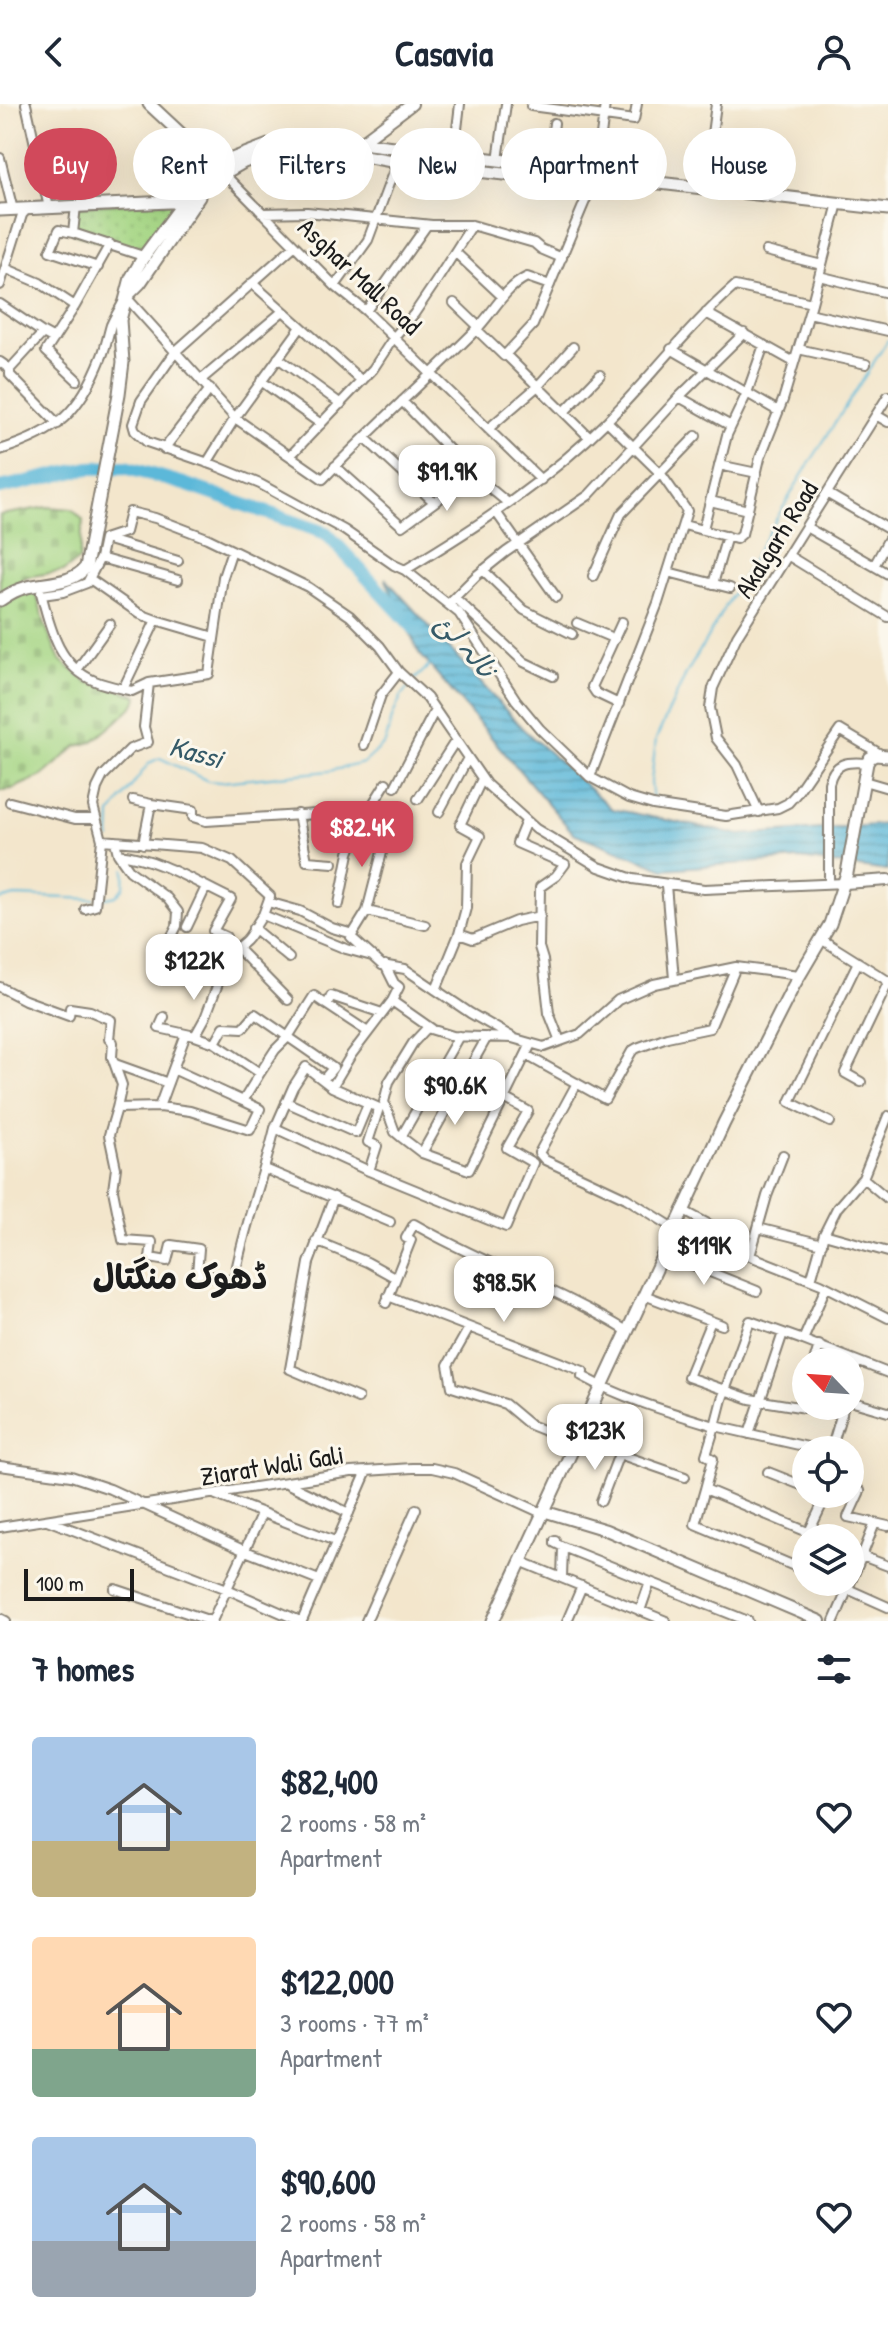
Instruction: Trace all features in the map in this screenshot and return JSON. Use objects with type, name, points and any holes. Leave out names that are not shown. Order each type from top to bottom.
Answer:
[{"type":"main road","name":"Asghar Mall Road","points":[[149,104],[175,128]]},
{"type":"main road","points":[[485,158],[501,161]]},
{"type":"main road","points":[[796,198],[888,209]]},
{"type":"main road","points":[[6,210],[190,201]]},
{"type":"main road","points":[[0,600],[14,590],[40,590],[81,573],[86,567],[119,394],[122,353],[120,320],[131,278],[149,259],[190,201]]},
{"type":"main road","points":[[493,1621],[682,1210],[799,975],[830,924],[846,878],[867,763],[875,755],[886,756]]},
{"type":"street","points":[[26,104],[49,208]]},
{"type":"street","points":[[374,133],[412,104]]},
{"type":"street","points":[[457,128],[460,104]]},
{"type":"street","points":[[498,160],[506,104]]},
{"type":"street","points":[[601,128],[605,104]]},
{"type":"street","points":[[531,106],[634,120],[637,104]]},
{"type":"street","points":[[713,128],[716,104]]},
{"type":"street","points":[[553,128],[554,123]]},
{"type":"street","points":[[0,158],[6,210]]},
{"type":"street","points":[[335,286],[368,240],[390,183]]},
{"type":"street","name":"Asghar Mall Road","points":[[235,185],[335,286],[394,337],[541,480]]},
{"type":"street","points":[[506,355],[533,325],[586,200]]},
{"type":"street","points":[[684,525],[736,539],[740,537],[757,473],[798,349],[838,203]]},
{"type":"street","points":[[73,233],[76,206]]},
{"type":"street","points":[[0,285],[22,215],[27,209]]},
{"type":"street","points":[[262,213],[307,212],[427,225],[472,225],[534,243],[562,258]]},
{"type":"street","points":[[366,311],[427,225]]},
{"type":"street","points":[[291,455],[373,369],[456,253],[472,225]]},
{"type":"street","points":[[98,267],[50,251],[59,230],[149,259]]},
{"type":"street","points":[[77,380],[46,351],[110,244]]},
{"type":"street","points":[[294,246],[176,351],[141,401],[133,424],[139,437],[260,484],[314,512],[451,601],[518,657],[553,676]]},
{"type":"street","points":[[766,251],[822,265]]},
{"type":"street","points":[[456,253],[503,297]]},
{"type":"street","points":[[7,269],[40,283],[75,306]]},
{"type":"street","points":[[819,276],[888,293]]},
{"type":"street","points":[[0,450],[39,436],[73,410],[104,352],[112,325],[126,297],[235,418],[323,479],[478,328],[503,297],[527,277],[550,285]]},
{"type":"street","points":[[252,283],[362,381]]},
{"type":"street","points":[[405,570],[541,480],[607,421],[671,349],[735,286],[888,331]]},
{"type":"street","points":[[454,303],[502,356],[506,355],[589,437]]},
{"type":"street","points":[[0,304],[54,339]]},
{"type":"street","points":[[202,379],[283,311]]},
{"type":"street","points":[[706,313],[794,362]]},
{"type":"street","points":[[207,463],[235,418],[301,327]]},
{"type":"street","points":[[43,333],[10,369],[10,375],[58,424]]},
{"type":"street","points":[[451,601],[483,570],[589,495],[679,397],[744,333]]},
{"type":"street","points":[[703,529],[731,426],[764,345]]},
{"type":"street","points":[[488,429],[538,386],[573,347]]},
{"type":"street","points":[[671,349],[778,411]]},
{"type":"street","points":[[798,349],[866,364]]},
{"type":"street","points":[[278,358],[341,404]]},
{"type":"street","points":[[0,362],[10,369]]},
{"type":"street","points":[[564,412],[600,375]]},
{"type":"street","points":[[261,381],[321,424]]},
{"type":"street","points":[[164,449],[210,389]]},
{"type":"street","name":"Akalgarh Road","points":[[759,812],[737,765],[716,738],[710,708],[713,688],[737,636],[888,396]]},
{"type":"street","points":[[679,397],[731,426]]},
{"type":"street","points":[[402,401],[473,474],[508,503]]},
{"type":"street","points":[[876,415],[888,422]]},
{"type":"street","points":[[590,777],[668,572],[687,511],[661,474],[607,421]]},
{"type":"street","points":[[593,576],[621,514],[696,436]]},
{"type":"street","points":[[365,438],[434,502]]},
{"type":"street","points":[[719,465],[757,473]]},
{"type":"street","points":[[335,466],[402,526],[473,474]]},
{"type":"street","points":[[828,494],[888,529]]},
{"type":"street","points":[[710,501],[748,510]]},
{"type":"street","points":[[104,539],[125,532],[130,512],[180,527],[308,587],[350,616],[380,646],[399,672],[427,698],[482,779],[508,806],[561,846],[599,867],[633,879],[704,889],[829,883],[846,878],[888,880]]},
{"type":"street","points":[[496,512],[556,597]]},
{"type":"street","points":[[806,527],[888,574]]},
{"type":"street","points":[[713,584],[727,536]]},
{"type":"street","points":[[104,539],[100,558],[87,583],[76,588],[40,590],[54,638],[68,662],[95,681],[132,691],[149,683],[209,674],[223,574],[232,550]]},
{"type":"street","points":[[104,539],[178,561]]},
{"type":"street","points":[[874,566],[888,540]]},
{"type":"street","points":[[789,556],[888,617]]},
{"type":"street","points":[[100,558],[178,580]]},
{"type":"street","points":[[483,570],[524,610],[572,634]]},
{"type":"street","points":[[668,572],[730,588]]},
{"type":"street","points":[[90,579],[140,614],[214,637]]},
{"type":"street","points":[[451,601],[516,700],[540,729],[590,777],[629,798],[653,805],[726,816],[759,812],[788,803],[840,730],[886,756]]},
{"type":"street","points":[[123,689],[156,620]]},
{"type":"street","points":[[619,704],[596,693],[592,687],[622,622]]},
{"type":"street","points":[[577,623],[615,639]]},
{"type":"street","points":[[77,670],[110,624]]},
{"type":"street","points":[[364,745],[381,695],[399,672]]},
{"type":"street","points":[[85,909],[95,906],[97,894],[102,840],[93,806],[97,788],[103,776],[130,749],[148,742],[144,727],[149,683]]},
{"type":"street","points":[[339,904],[349,853],[360,824],[391,785],[435,710]]},
{"type":"street","points":[[418,799],[456,740]]},
{"type":"street","points":[[439,812],[468,758]]},
{"type":"street","points":[[829,883],[831,774],[839,765],[850,761],[867,763]]},
{"type":"street","points":[[436,990],[466,908],[467,863],[480,836],[460,825],[482,779]]},
{"type":"street","points":[[864,781],[888,788]]},
{"type":"street","points":[[133,800],[193,810],[193,817],[206,821],[333,813],[387,833],[367,911],[351,937],[385,965],[399,987],[332,1087]]},
{"type":"street","points":[[10,802],[75,819],[96,819]]},
{"type":"street","points":[[143,844],[151,804]]},
{"type":"street","points":[[298,814],[307,861],[333,863]]},
{"type":"street","points":[[526,821],[517,843],[565,864],[556,876],[540,887],[539,947],[549,1013],[560,1041]]},
{"type":"street","points":[[102,840],[202,848],[232,861],[270,896],[263,915],[247,940],[213,968]]},
{"type":"street","points":[[115,841],[118,854],[130,871],[167,898],[178,912],[177,926],[168,944],[222,973],[205,1018],[191,1035],[173,1069],[159,1107]]},
{"type":"street","points":[[118,854],[134,856],[167,868],[231,899],[213,931],[226,937]]},
{"type":"street","points":[[666,885],[674,979]]},
{"type":"street","points":[[187,927],[206,887]]},
{"type":"street","points":[[268,902],[300,911],[332,928],[353,934]]},
{"type":"street","points":[[367,911],[425,925]]},
{"type":"street","points":[[263,915],[346,949],[372,956]]},
{"type":"street","points":[[459,934],[473,939],[516,921],[540,916]]},
{"type":"street","points":[[253,928],[289,958]]},
{"type":"street","points":[[821,939],[888,982],[845,1073],[861,1082]]},
{"type":"street","points":[[236,947],[288,1000]]},
{"type":"street","points":[[830,1122],[790,1102],[858,962]]},
{"type":"street","points":[[385,965],[405,969],[512,1038],[544,1047],[580,1034],[618,1000],[654,984],[736,967],[799,975]]},
{"type":"street","points":[[526,1055],[605,1099],[632,1051],[667,1037],[710,1028],[736,967]]},
{"type":"street","points":[[0,987],[69,1016],[70,1008],[90,1011],[111,1020],[109,1039],[113,1042],[112,1057],[122,1085],[109,1135],[116,1168],[113,1190],[123,1240],[152,1242],[150,1258],[167,1261],[171,1245],[199,1249],[197,1273],[234,1281],[239,1250],[275,1128],[306,1067],[332,1087],[379,1108],[368,1142],[377,1146],[369,1171]]},
{"type":"street","points":[[243,1101],[314,996],[368,1032]]},
{"type":"street","points":[[327,1005],[331,996],[382,1013]]},
{"type":"street","points":[[392,1001],[434,1030]]},
{"type":"street","points":[[215,1043],[224,1027],[243,1028],[255,1014],[333,1068],[323,1080]]},
{"type":"street","points":[[164,1017],[159,1028],[215,1043],[260,1073]]},
{"type":"street","points":[[512,1038],[459,1036],[427,1028],[413,1043],[389,1082],[384,1102],[395,1132],[422,1153],[469,1170],[531,1044]]},
{"type":"street","points":[[401,1137],[459,1036]]},
{"type":"street","points":[[422,1153],[487,1037]]},
{"type":"street","points":[[115,1064],[168,1083]]},
{"type":"street","points":[[117,1108],[159,1107],[190,1111],[250,1130],[260,1109],[173,1069]]},
{"type":"street","points":[[577,1083],[539,1153],[545,1160],[626,1198],[674,1228]]},
{"type":"street","points":[[275,1128],[369,1171],[506,1227],[533,1163],[507,1148],[528,1111],[504,1098]]},
{"type":"street","points":[[286,1102],[356,1133],[368,1104]]},
{"type":"street","points":[[811,1280],[823,1239],[837,1208],[863,1178],[888,1116]]},
{"type":"street","points":[[783,1155],[750,1256],[811,1280],[888,1318]]},
{"type":"street","points":[[265,1169],[390,1222]]},
{"type":"street","points":[[863,1178],[888,1199]]},
{"type":"street","points":[[334,1197],[309,1263],[290,1369],[358,1398]]},
{"type":"street","points":[[682,1210],[727,1234]]},
{"type":"street","points":[[627,1331],[595,1311],[414,1224],[406,1238],[411,1240],[387,1300],[583,1371],[582,1376],[601,1387],[642,1404],[715,1426],[792,1444]]},
{"type":"street","points":[[758,1228],[888,1252]]},
{"type":"street","points":[[316,1241],[396,1278]]},
{"type":"street","points":[[663,1253],[757,1291]]},
{"type":"street","points":[[803,1340],[826,1287]]},
{"type":"street","points":[[644,1295],[722,1325]]},
{"type":"street","points":[[711,1321],[688,1377],[760,1401],[792,1406]]},
{"type":"street","points":[[792,1565],[695,1524],[713,1459],[706,1455],[750,1321],[825,1348]]},
{"type":"street","points":[[469,1328],[448,1365],[452,1387],[505,1404],[530,1425],[575,1443]]},
{"type":"street","points":[[749,1434],[783,1333]]},
{"type":"street","points":[[864,1365],[888,1373]]},
{"type":"street","points":[[864,1405],[888,1412]]},
{"type":"street","points":[[588,1416],[627,1433],[601,1501]]},
{"type":"street","points":[[619,1454],[685,1477]]},
{"type":"street","points":[[0,1466],[71,1476],[110,1489],[243,1550],[319,1580]]},
{"type":"street","name":"Ziarat Wali Gali","points":[[0,1527],[367,1471],[432,1468],[454,1473],[543,1512]]},
{"type":"street","points":[[47,1520],[301,1621],[367,1471]]},
{"type":"street","points":[[768,1472],[792,1481]]},
{"type":"street","points":[[286,1484],[349,1513]]},
{"type":"street","points":[[705,1489],[792,1525]]},
{"type":"street","points":[[214,1494],[335,1541]]},
{"type":"street","points":[[852,1508],[848,1517],[888,1526]]},
{"type":"street","points":[[366,1621],[416,1509]]},
{"type":"street","points":[[543,1512],[606,1530],[820,1621]]},
{"type":"street","points":[[115,1589],[211,1621],[262,1513]]},
{"type":"street","points":[[864,1551],[875,1523]]},
{"type":"street","points":[[555,1540],[563,1547],[748,1621]]},
{"type":"street","points":[[562,1578],[563,1547]]},
{"type":"street","points":[[864,1557],[888,1566]]},
{"type":"street","points":[[520,1561],[666,1621]]},
{"type":"street","points":[[640,1611],[650,1582]]},
{"type":"street","points":[[567,1621],[582,1586]]},
{"type":"street","points":[[834,1621],[845,1596]]},
{"type":"street","points":[[864,1596],[888,1607]]},
{"type":"street","points":[[0,1618],[6,1621]]},
{"type":"green space","points":[[184,201],[144,256],[73,233],[76,206]]},
{"type":"green space","points":[[47,507],[72,509],[83,520],[79,560],[64,571],[26,577],[0,595],[0,515]]},
{"type":"green space","points":[[35,589],[45,625],[60,660],[87,682],[138,696],[134,705],[92,742],[77,746],[42,776],[0,791],[0,604]]},
{"type":"water","name":"نالہ لئ","points":[[385,578],[523,729],[612,809],[740,835],[888,824],[888,871],[800,859],[664,869],[573,833],[419,653]]},
{"type":"waterway","points":[[653,803],[651,782],[656,739],[685,676],[802,475],[888,340]]},
{"type":"waterway","name":"نالہ لئ","points":[[0,488],[89,468],[125,467],[184,484],[326,533],[416,630]]},
{"type":"waterway","name":"Kassi","points":[[414,680],[430,665]]},
{"type":"waterway","name":"Kassi","points":[[110,839],[111,814],[149,763],[160,758],[208,781],[221,782],[329,771],[364,763],[385,743],[393,715],[410,685]]},
{"type":"waterway","name":"Kassi","points":[[101,899],[116,896],[124,887],[125,869]]},
{"type":"waterway","name":"Kassi","points":[[0,900],[15,896],[94,899]]},
{"type":"district","name":"ڈھوک منگتال","points":[[180,1277]]}]
